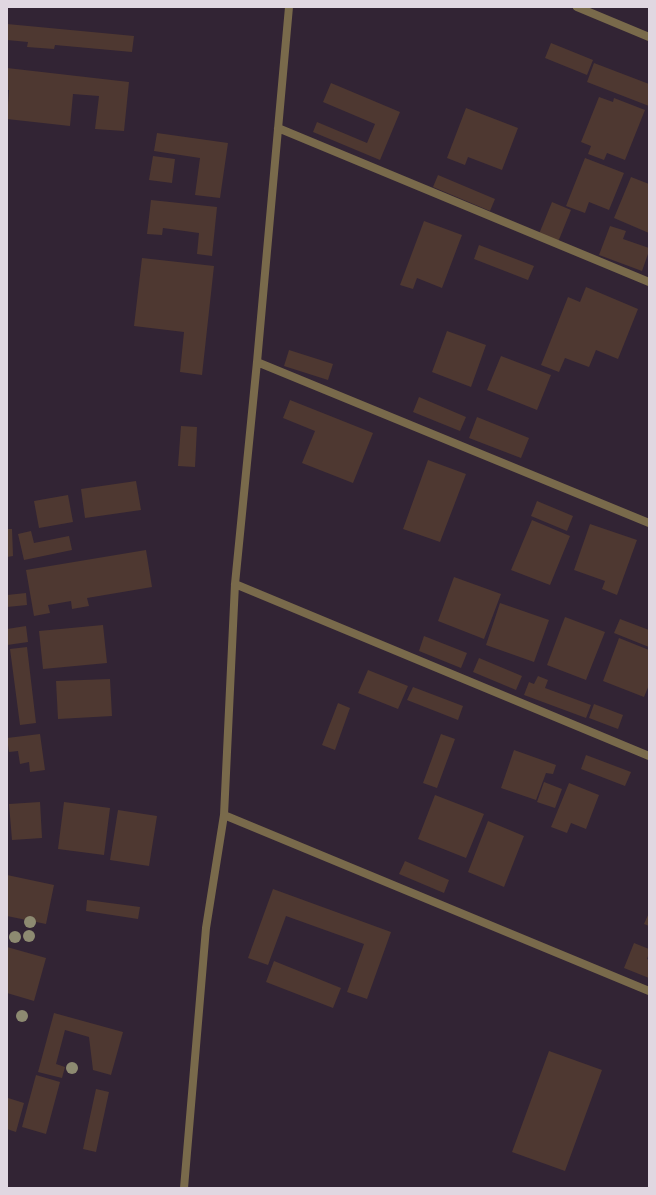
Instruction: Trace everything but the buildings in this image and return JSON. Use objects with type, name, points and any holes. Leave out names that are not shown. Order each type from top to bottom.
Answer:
[{"type":"street","points":[[184,1188],[206,928],[224,815],[235,584],[257,362],[289,7]]},
{"type":"street","points":[[577,7],[649,37]]},
{"type":"street","points":[[278,128],[649,282]]},
{"type":"street","points":[[257,362],[649,523]]},
{"type":"street","points":[[235,584],[649,756]]},
{"type":"street","points":[[224,815],[649,990]]}]
